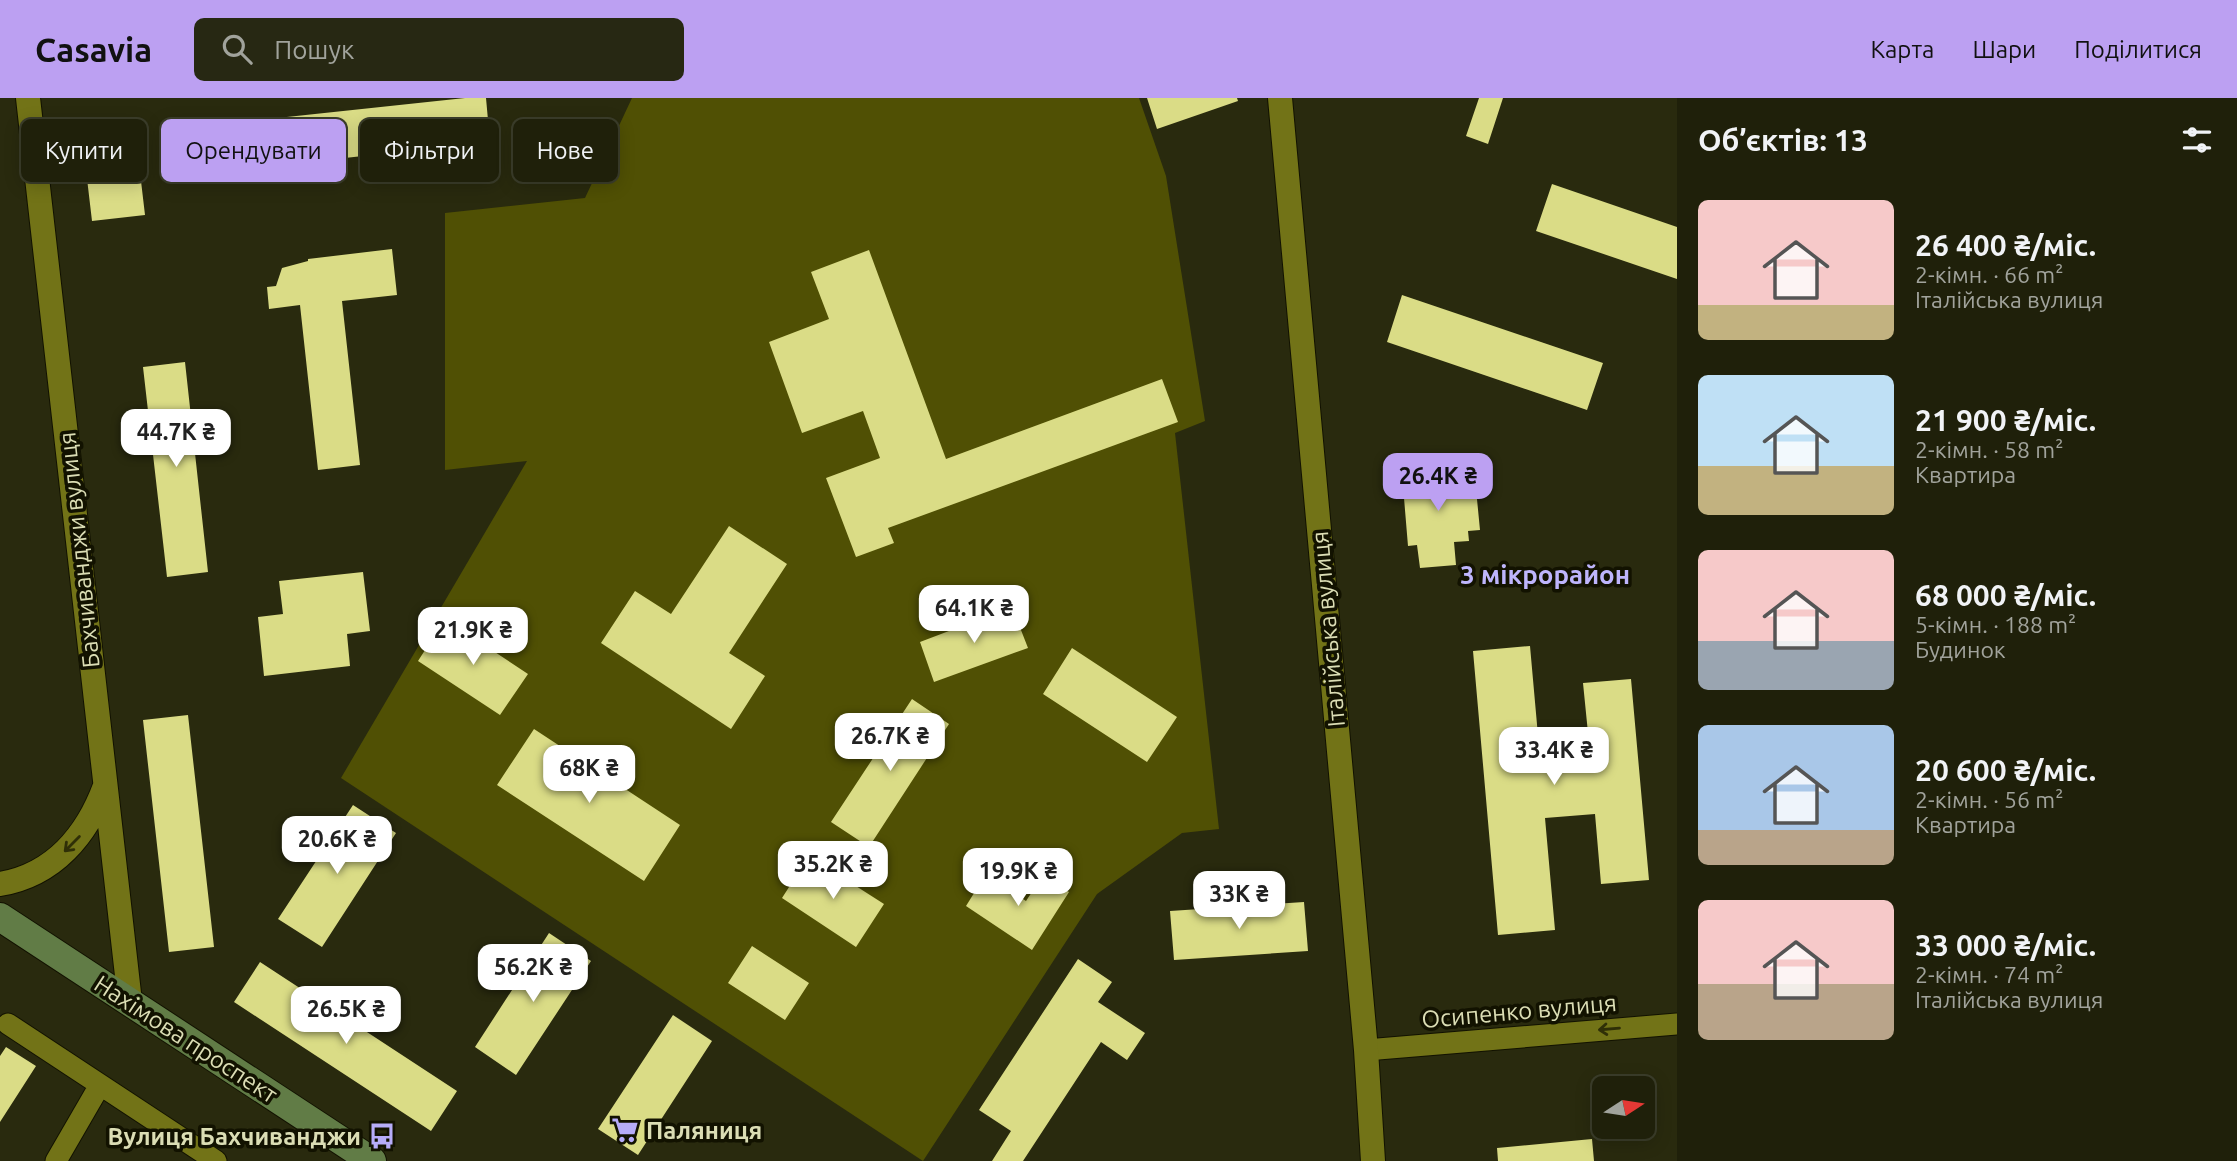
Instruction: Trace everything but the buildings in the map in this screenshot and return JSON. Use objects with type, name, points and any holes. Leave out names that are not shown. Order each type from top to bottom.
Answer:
[{"type":"main road","name":"Нахімова проспект","points":[[0,917],[372,1161]]},
{"type":"street","name":"Бахчиванджи вулиця","points":[[29,98],[130,1002]]},
{"type":"street","name":"Італійська вулиця","points":[[1280,98],[1366,1050],[1373,1161]]},
{"type":"street","points":[[0,884],[36,872],[60,856],[80,836],[106,786]]},
{"type":"street","points":[[8,1024],[216,1161]]},
{"type":"street","name":"Осипенко вулиця","points":[[1366,1050],[1677,1024]]},
{"type":"street","points":[[56,1161],[100,1085]]},
{"type":"shaded area","points":[[632,98],[1139,98],[1166,176],[1205,421],[1175,433],[1219,829],[1182,833],[1097,894],[923,1161],[341,778],[527,461],[445,470],[445,213],[585,198],[593,182],[618,182],[618,128]]},
{"type":"place","name":"Паляниця","points":[[625,1130]]},
{"type":"place","name":"Вулиця Бахчиванджи","points":[[382,1136]]},
{"type":"district","name":"3 мікрорайон","points":[[1545,574]]}]
